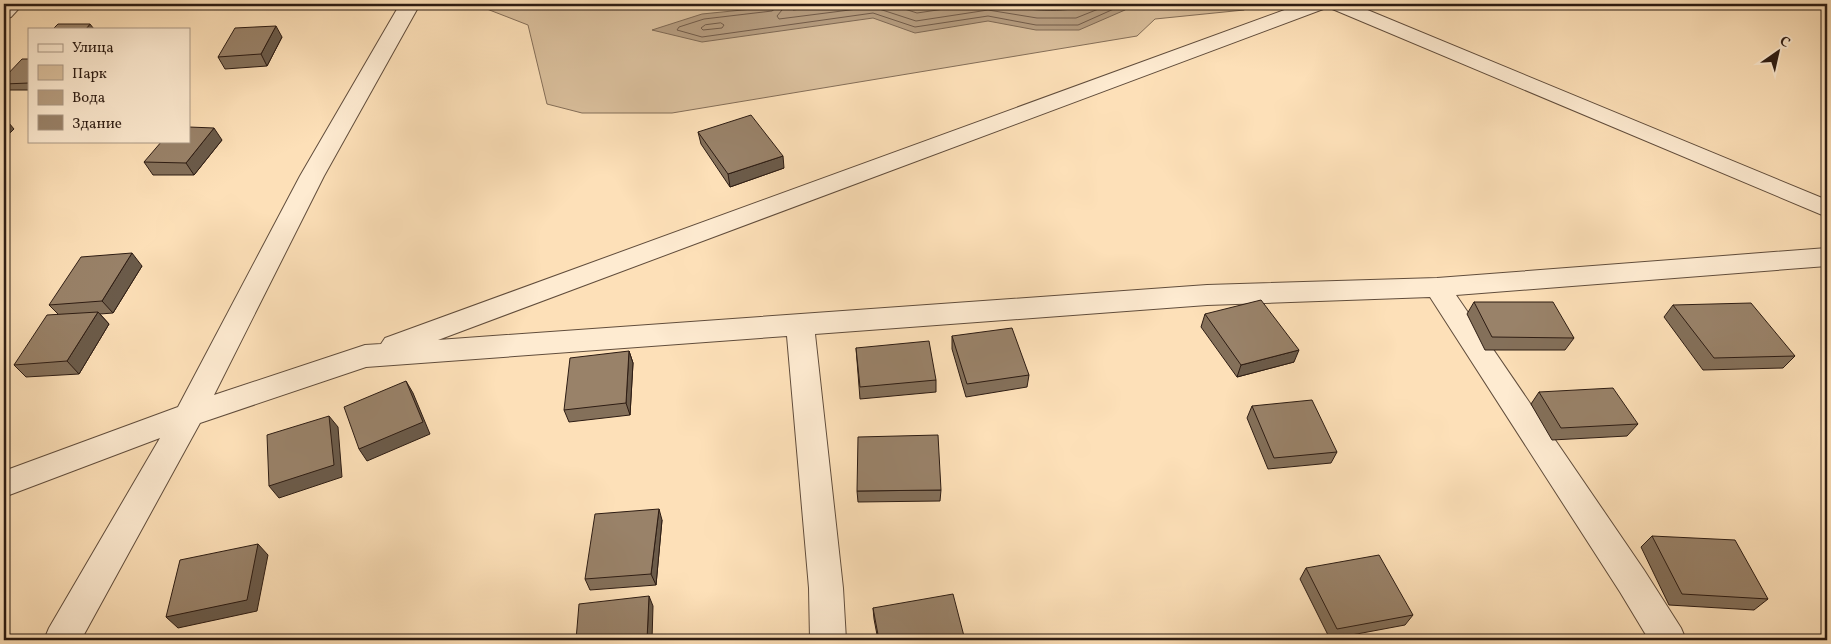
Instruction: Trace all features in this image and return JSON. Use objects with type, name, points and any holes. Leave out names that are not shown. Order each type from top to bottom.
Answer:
[{"type":"lane","points":[[4,13],[13,4]]},
{"type":"lane","points":[[62,640],[189,414],[312,176],[410,4]]},
{"type":"lane","points":[[4,484],[189,414],[365,356],[1320,4]]},
{"type":"lane","points":[[1337,4],[1827,209]]},
{"type":"lane","points":[[365,356],[1208,295],[1437,287],[1827,257]]},
{"type":"lane","points":[[1437,287],[1632,581],[1668,640]]},
{"type":"lane","points":[[800,326],[826,588],[828,640]]},
{"type":"green space","points":[[474,4],[1252,4],[1244,10],[1155,19],[1137,36],[672,113],[582,113],[547,104],[528,25]]},
{"type":"water","points":[[803,4],[1133,4],[1125,10],[1079,30],[1036,30],[988,21],[915,33],[873,18],[702,42],[652,30],[702,14]]},
{"type":"building","points":[[58,24],[90,24],[87,28],[54,28]]},
{"type":"building","points":[[276,26],[261,54],[218,57],[235,28]]},
{"type":"building","points":[[22,59],[28,59],[28,83],[4,84],[4,78]]},
{"type":"building","points":[[751,115],[783,156],[728,174],[698,132]]},
{"type":"building","points":[[190,127],[214,128],[186,163],[144,162],[161,142],[190,142]]},
{"type":"building","points":[[132,253],[102,301],[49,305],[81,257]]},
{"type":"building","points":[[1261,300],[1299,350],[1241,365],[1205,314]]},
{"type":"building","points":[[1474,302],[1553,302],[1574,338],[1492,337]]},
{"type":"building","points":[[1751,303],[1795,356],[1714,358],[1673,305]]},
{"type":"building","points":[[98,312],[67,361],[14,365],[47,315]]},
{"type":"building","points":[[1012,328],[1029,375],[967,384],[952,336]]},
{"type":"building","points":[[929,341],[936,380],[860,387],[856,348]]},
{"type":"building","points":[[629,351],[626,403],[564,410],[570,358]]},
{"type":"building","points":[[406,381],[423,422],[359,449],[344,407]]},
{"type":"building","points":[[1613,388],[1638,424],[1561,428],[1539,392]]},
{"type":"building","points":[[1312,400],[1337,452],[1274,458],[1252,406]]},
{"type":"building","points":[[329,416],[334,465],[269,486],[267,435]]},
{"type":"building","points":[[938,435],[941,490],[857,491],[858,437]]},
{"type":"building","points":[[659,509],[651,574],[585,579],[595,514]]},
{"type":"building","points":[[1652,536],[1735,540],[1768,599],[1682,594]]},
{"type":"building","points":[[258,544],[247,600],[166,617],[180,560]]},
{"type":"building","points":[[1379,555],[1413,615],[1337,629],[1306,568]]},
{"type":"building","points":[[953,594],[965,640],[879,640],[873,608]]},
{"type":"building","points":[[649,596],[647,640],[576,640],[579,604]]}]
